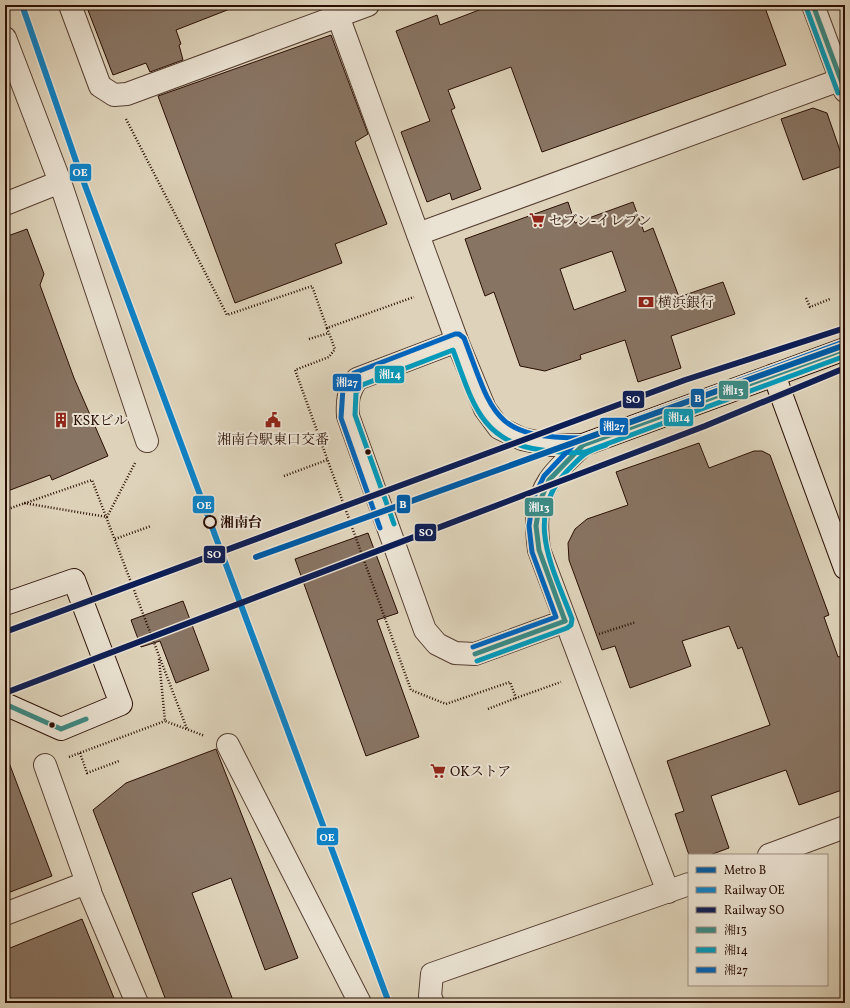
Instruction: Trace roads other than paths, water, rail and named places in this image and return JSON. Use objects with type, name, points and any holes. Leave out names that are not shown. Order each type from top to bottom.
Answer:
[{"type":"street","points":[[70,5],[100,86],[114,95],[127,94],[368,5]]},
{"type":"street","points":[[418,234],[844,83],[813,5]]},
{"type":"street","points":[[338,16],[457,341],[485,409],[499,428],[522,439],[550,445],[583,445],[845,349]]},
{"type":"street","points":[[5,38],[60,182],[147,441]]},
{"type":"street","points":[[5,204],[60,182]]},
{"type":"street","points":[[457,341],[357,379],[349,391],[347,402],[348,416],[425,630],[437,644],[455,653],[475,654],[564,621]]},
{"type":"street","points":[[774,375],[845,568]]},
{"type":"street","points":[[583,445],[549,480],[540,501],[536,526],[539,550],[564,621],[668,892]]},
{"type":"street","points":[[5,604],[74,580],[95,640],[121,704],[61,729],[5,704]]},
{"type":"street","points":[[228,745],[360,1003]]},
{"type":"street","points":[[45,766],[90,891],[137,1003]]},
{"type":"street","points":[[772,854],[845,827]]},
{"type":"street","points":[[5,914],[86,883],[90,891]]},
{"type":"street","points":[[433,1003],[430,996],[432,974],[688,884]]},
{"type":"metro line","name":"B","points":[[256,557],[845,345]]},
{"type":"rail line","name":"OE","points":[[22,5],[77,164],[389,1003]]},
{"type":"rail line","name":"SO","points":[[5,632],[685,380],[845,328]]},
{"type":"rail line","name":"SO","points":[[5,693],[705,426],[845,368]]},
{"type":"place","name":"セブン-イレブン","points":[[537,220]]},
{"type":"place","name":"横浜銀行","points":[[646,302]]},
{"type":"place","name":"KSKビル","points":[[61,420]]},
{"type":"place","name":"湘南台駅東口交番","points":[[273,420]]},
{"type":"place","name":"湘南台","points":[[210,522]]},
{"type":"place","name":"OKストア","points":[[438,771]]}]
